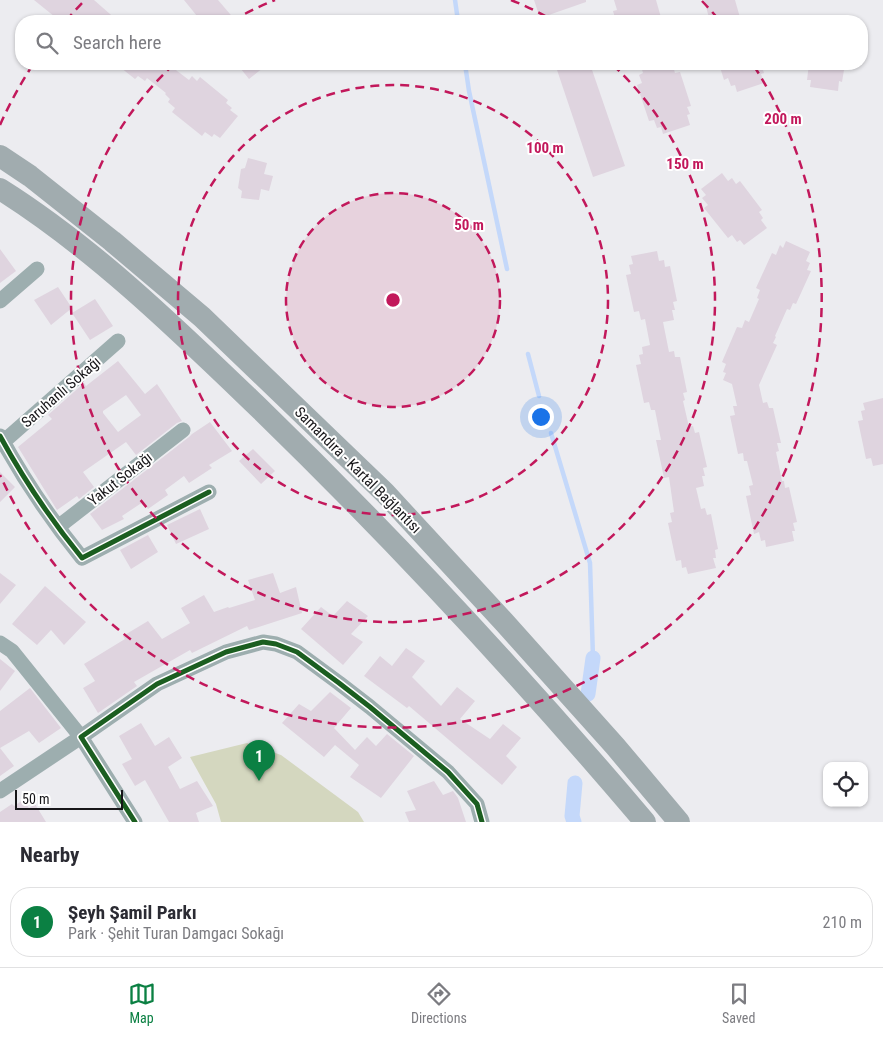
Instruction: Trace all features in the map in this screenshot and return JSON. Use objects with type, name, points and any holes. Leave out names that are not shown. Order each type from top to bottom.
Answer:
[{"type":"highway","name":"Samandıra - Kartal Bağlantısı","points":[[0,156],[30,176],[112,241],[202,317],[378,486],[504,622],[615,746],[679,822]]},
{"type":"highway","name":"Samandıra - Kartal Bağlantısı","points":[[0,190],[24,205],[99,262],[183,335],[288,437],[483,638],[645,822]]},
{"type":"street","points":[[0,301],[37,269]]},
{"type":"street","name":"Saruhanlı Sokağı","points":[[2,439],[118,341]]},
{"type":"street","name":"Yakut Sokağı","points":[[58,528],[183,430]]},
{"type":"street","points":[[2,439],[20,474],[82,558],[210,492]]},
{"type":"street","points":[[0,791],[157,684],[226,652],[263,642],[276,644],[297,652],[370,707],[448,772],[477,804],[482,822]]},
{"type":"street","points":[[0,643],[12,652],[81,737],[135,822]]},
{"type":"green space","points":[[247,743],[281,755],[358,812],[364,822],[221,822],[216,804],[190,757]]},
{"type":"building","points":[[34,0],[94,0],[111,15],[53,15]]},
{"type":"building","points":[[184,0],[218,0],[231,15],[196,15]]},
{"type":"building","points":[[534,0],[586,0],[586,2],[549,15],[539,15]]},
{"type":"building","points":[[614,0],[656,0],[660,15],[614,15],[613,11],[617,10]]},
{"type":"building","points":[[704,0],[735,0],[739,15],[708,15]]},
{"type":"building","points":[[124,70],[176,70],[189,80],[192,76],[197,81],[200,77],[228,100],[226,103],[232,108],[230,110],[238,116],[220,138],[214,134],[212,137],[205,132],[202,136],[172,112],[175,108],[168,102],[170,99],[166,93],[147,78],[145,81],[138,76],[135,79]]},
{"type":"building","points":[[242,70],[260,70],[249,79]]},
{"type":"building","points":[[557,70],[592,70],[625,166],[593,177]]},
{"type":"building","points":[[642,70],[674,70],[675,73],[680,72],[691,106],[687,107],[690,114],[687,115],[690,125],[663,134],[661,127],[657,128],[654,120],[649,121],[637,85],[642,83],[639,75],[643,73]]},
{"type":"building","points":[[721,70],[763,70],[764,73],[761,74],[764,83],[737,92],[735,85],[731,86],[728,78],[724,80]]},
{"type":"building","points":[[808,70],[844,70],[842,82],[839,81],[838,91],[810,87],[811,80],[807,80]]},
{"type":"building","points":[[248,158],[267,163],[264,174],[273,176],[269,191],[261,189],[259,200],[241,198],[242,191],[238,188],[241,169],[245,168]]},
{"type":"building","points":[[722,173],[728,181],[732,178],[736,184],[740,181],[762,210],[759,212],[763,218],[761,220],[767,228],[744,245],[740,240],[737,242],[732,235],[728,238],[704,208],[708,205],[702,198],[706,195],[701,189]]},
{"type":"building","points":[[786,241],[810,252],[806,261],[810,263],[807,270],[811,271],[796,304],[793,303],[790,310],[787,309],[773,343],[777,345],[759,385],[763,403],[767,402],[769,408],[773,408],[781,443],[777,443],[779,451],[776,452],[782,481],[784,481],[785,488],[789,487],[797,522],[793,523],[795,531],[792,531],[794,541],[766,547],[765,540],[761,541],[759,532],[754,534],[746,496],[751,495],[749,486],[753,485],[747,461],[744,461],[743,453],[738,454],[730,416],[735,415],[733,406],[737,406],[732,384],[723,380],[726,373],[723,372],[726,364],[722,362],[737,327],[742,328],[745,320],[749,322],[759,299],[757,298],[760,290],[756,288],[772,253],[776,255],[780,245],[783,248]]},
{"type":"building","points":[[0,249],[16,271],[0,283]]},
{"type":"building","points":[[657,251],[659,261],[664,260],[665,267],[670,266],[677,301],[673,302],[675,310],[672,310],[674,320],[663,322],[669,352],[674,351],[675,357],[680,357],[687,392],[683,393],[685,400],[683,401],[689,427],[693,426],[695,433],[699,432],[707,467],[703,468],[705,476],[702,476],[704,486],[696,488],[701,509],[705,508],[707,515],[711,514],[718,549],[715,550],[716,558],[713,558],[716,568],[688,574],[686,567],[682,568],[681,560],[676,561],[668,523],[672,522],[670,513],[674,512],[669,477],[664,478],[656,440],[661,440],[655,410],[651,410],[649,402],[644,403],[636,365],[641,364],[639,355],[643,354],[642,347],[650,345],[645,319],[641,320],[639,311],[634,312],[626,275],[631,274],[629,265],[633,264],[631,256]]},
{"type":"building","points":[[58,287],[72,308],[51,325],[34,300]]},
{"type":"building","points":[[95,299],[113,326],[90,340],[72,313]]},
{"type":"building","points":[[118,361],[145,394],[157,384],[182,421],[136,455],[126,442],[83,472],[94,487],[79,499],[77,496],[57,510],[18,447],[52,419],[48,415],[84,383],[86,386]],"holes":[[[126,395],[141,415],[118,432],[103,411]]]},
{"type":"building","points":[[883,398],[883,464],[873,466],[871,458],[866,459],[858,421],[863,420],[861,411],[865,410],[863,403]]},
{"type":"building","points":[[210,422],[232,451],[209,465],[212,468],[189,483],[184,476],[165,490],[168,495],[148,509],[143,502],[122,516],[124,519],[102,530],[90,514]]},
{"type":"building","points":[[253,449],[275,471],[261,484],[239,461]]},
{"type":"building","points":[[0,472],[15,487],[0,502]]},
{"type":"building","points":[[200,509],[209,529],[176,544],[167,525]]},
{"type":"building","points":[[148,535],[158,552],[131,569],[120,550]]},
{"type":"building","points":[[0,573],[16,585],[0,604]]},
{"type":"building","points":[[273,573],[280,593],[296,587],[302,613],[249,630],[247,626],[192,653],[190,650],[134,682],[137,686],[98,713],[83,688],[95,681],[84,664],[125,639],[123,636],[148,621],[162,639],[190,623],[181,608],[204,595],[214,612],[255,600],[248,580]]},
{"type":"building","points":[[45,586],[86,622],[64,645],[51,630],[37,645],[12,624]]},
{"type":"building","points":[[347,601],[368,616],[351,634],[363,642],[343,665],[301,629],[321,607],[333,616]]},
{"type":"building","points":[[406,648],[425,661],[412,677],[441,706],[457,687],[475,701],[460,719],[490,739],[503,724],[521,738],[506,756],[517,767],[502,785],[409,706],[407,708],[364,676],[380,656],[392,666]]},
{"type":"building","points":[[0,659],[15,671],[0,691]]},
{"type":"building","points":[[30,688],[61,728],[39,743],[29,731],[0,748],[0,711]]},
{"type":"building","points":[[330,692],[351,708],[334,728],[355,750],[367,737],[376,746],[387,734],[414,756],[381,798],[350,777],[359,765],[335,745],[324,757],[282,723],[299,704],[311,711]]},
{"type":"building","points":[[141,723],[155,746],[169,737],[182,758],[168,767],[180,789],[197,781],[213,806],[196,813],[199,822],[169,822],[145,780],[135,786],[122,764],[132,759],[119,736]]},
{"type":"building","points":[[0,748],[14,766],[0,776]]},
{"type":"building","points":[[434,781],[443,795],[453,791],[458,798],[466,822],[409,822],[405,812],[416,810],[407,791]]},
{"type":"building","points":[[23,800],[29,808],[35,804],[46,822],[0,822],[0,812],[12,804],[14,806]]},
{"type":"waterway","points":[[455,0],[457,15]]},
{"type":"waterway","points":[[466,70],[507,269]]},
{"type":"waterway","points":[[528,354],[539,396]]},
{"type":"waterway","points":[[551,433],[590,563],[593,658]]},
{"type":"waterway","points":[[588,694],[593,658]]},
{"type":"waterway","points":[[574,822],[572,816],[575,783]]},
{"type":"cycle path","points":[[0,436],[38,499],[82,558],[209,492]]},
{"type":"cycle path","points":[[135,822],[81,737],[157,684],[226,652],[263,642],[276,644],[297,652],[370,707],[448,772],[477,804],[482,822]]},
{"type":"place","name":"Şeyh Şamil Parkı","points":[[259,781]]}]
